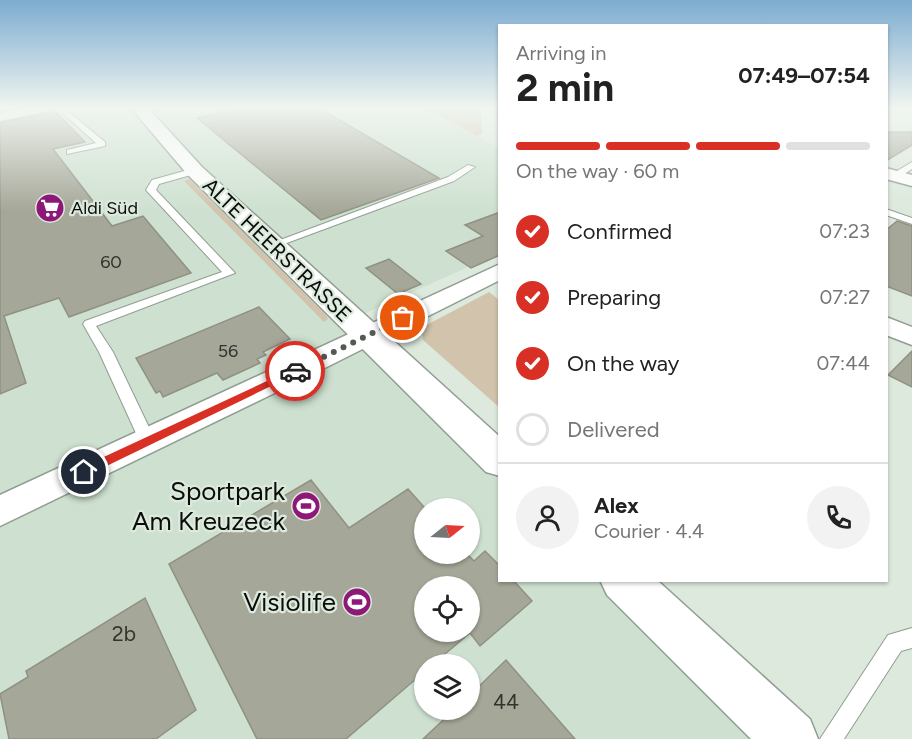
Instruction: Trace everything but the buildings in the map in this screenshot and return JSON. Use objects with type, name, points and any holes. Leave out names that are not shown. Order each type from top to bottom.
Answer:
[{"type":"street","name":"ALTE HEERSTRASSE","points":[[170,142],[195,171],[498,459]]},
{"type":"street","points":[[0,511],[148,442],[498,271]]},
{"type":"street","points":[[888,325],[912,337]]},
{"type":"street","points":[[625,582],[790,739]]},
{"type":"lane","points":[[70,152],[102,144],[100,142]]},
{"type":"lane","points":[[898,177],[912,165]]},
{"type":"lane","points":[[272,245],[452,179],[471,166]]},
{"type":"lane","points":[[148,442],[106,352],[89,324],[229,273],[151,189],[155,182],[195,171]]},
{"type":"lane","points":[[888,213],[912,221]]},
{"type":"lane","points":[[831,739],[895,642],[912,638]]},
{"type":"shaded area","points":[[0,142],[489,142],[498,147],[498,253],[355,318],[498,453],[498,582],[635,582],[803,739],[0,739]]},
{"type":"shaded area","points":[[189,179],[328,319],[324,322],[184,181]]},
{"type":"shaded area","points":[[489,292],[498,299],[498,406],[423,340],[421,328]]},
{"type":"way so far","points":[[295,371],[403,318]]},
{"type":"place","name":"Aldi Süd","points":[[50,208]]},
{"type":"place","name":"Sportpark Am Kreuzeck","points":[[306,506]]},
{"type":"place","name":"Visiolife","points":[[357,602]]},
{"type":"route","points":[[84,472],[295,371]]}]
